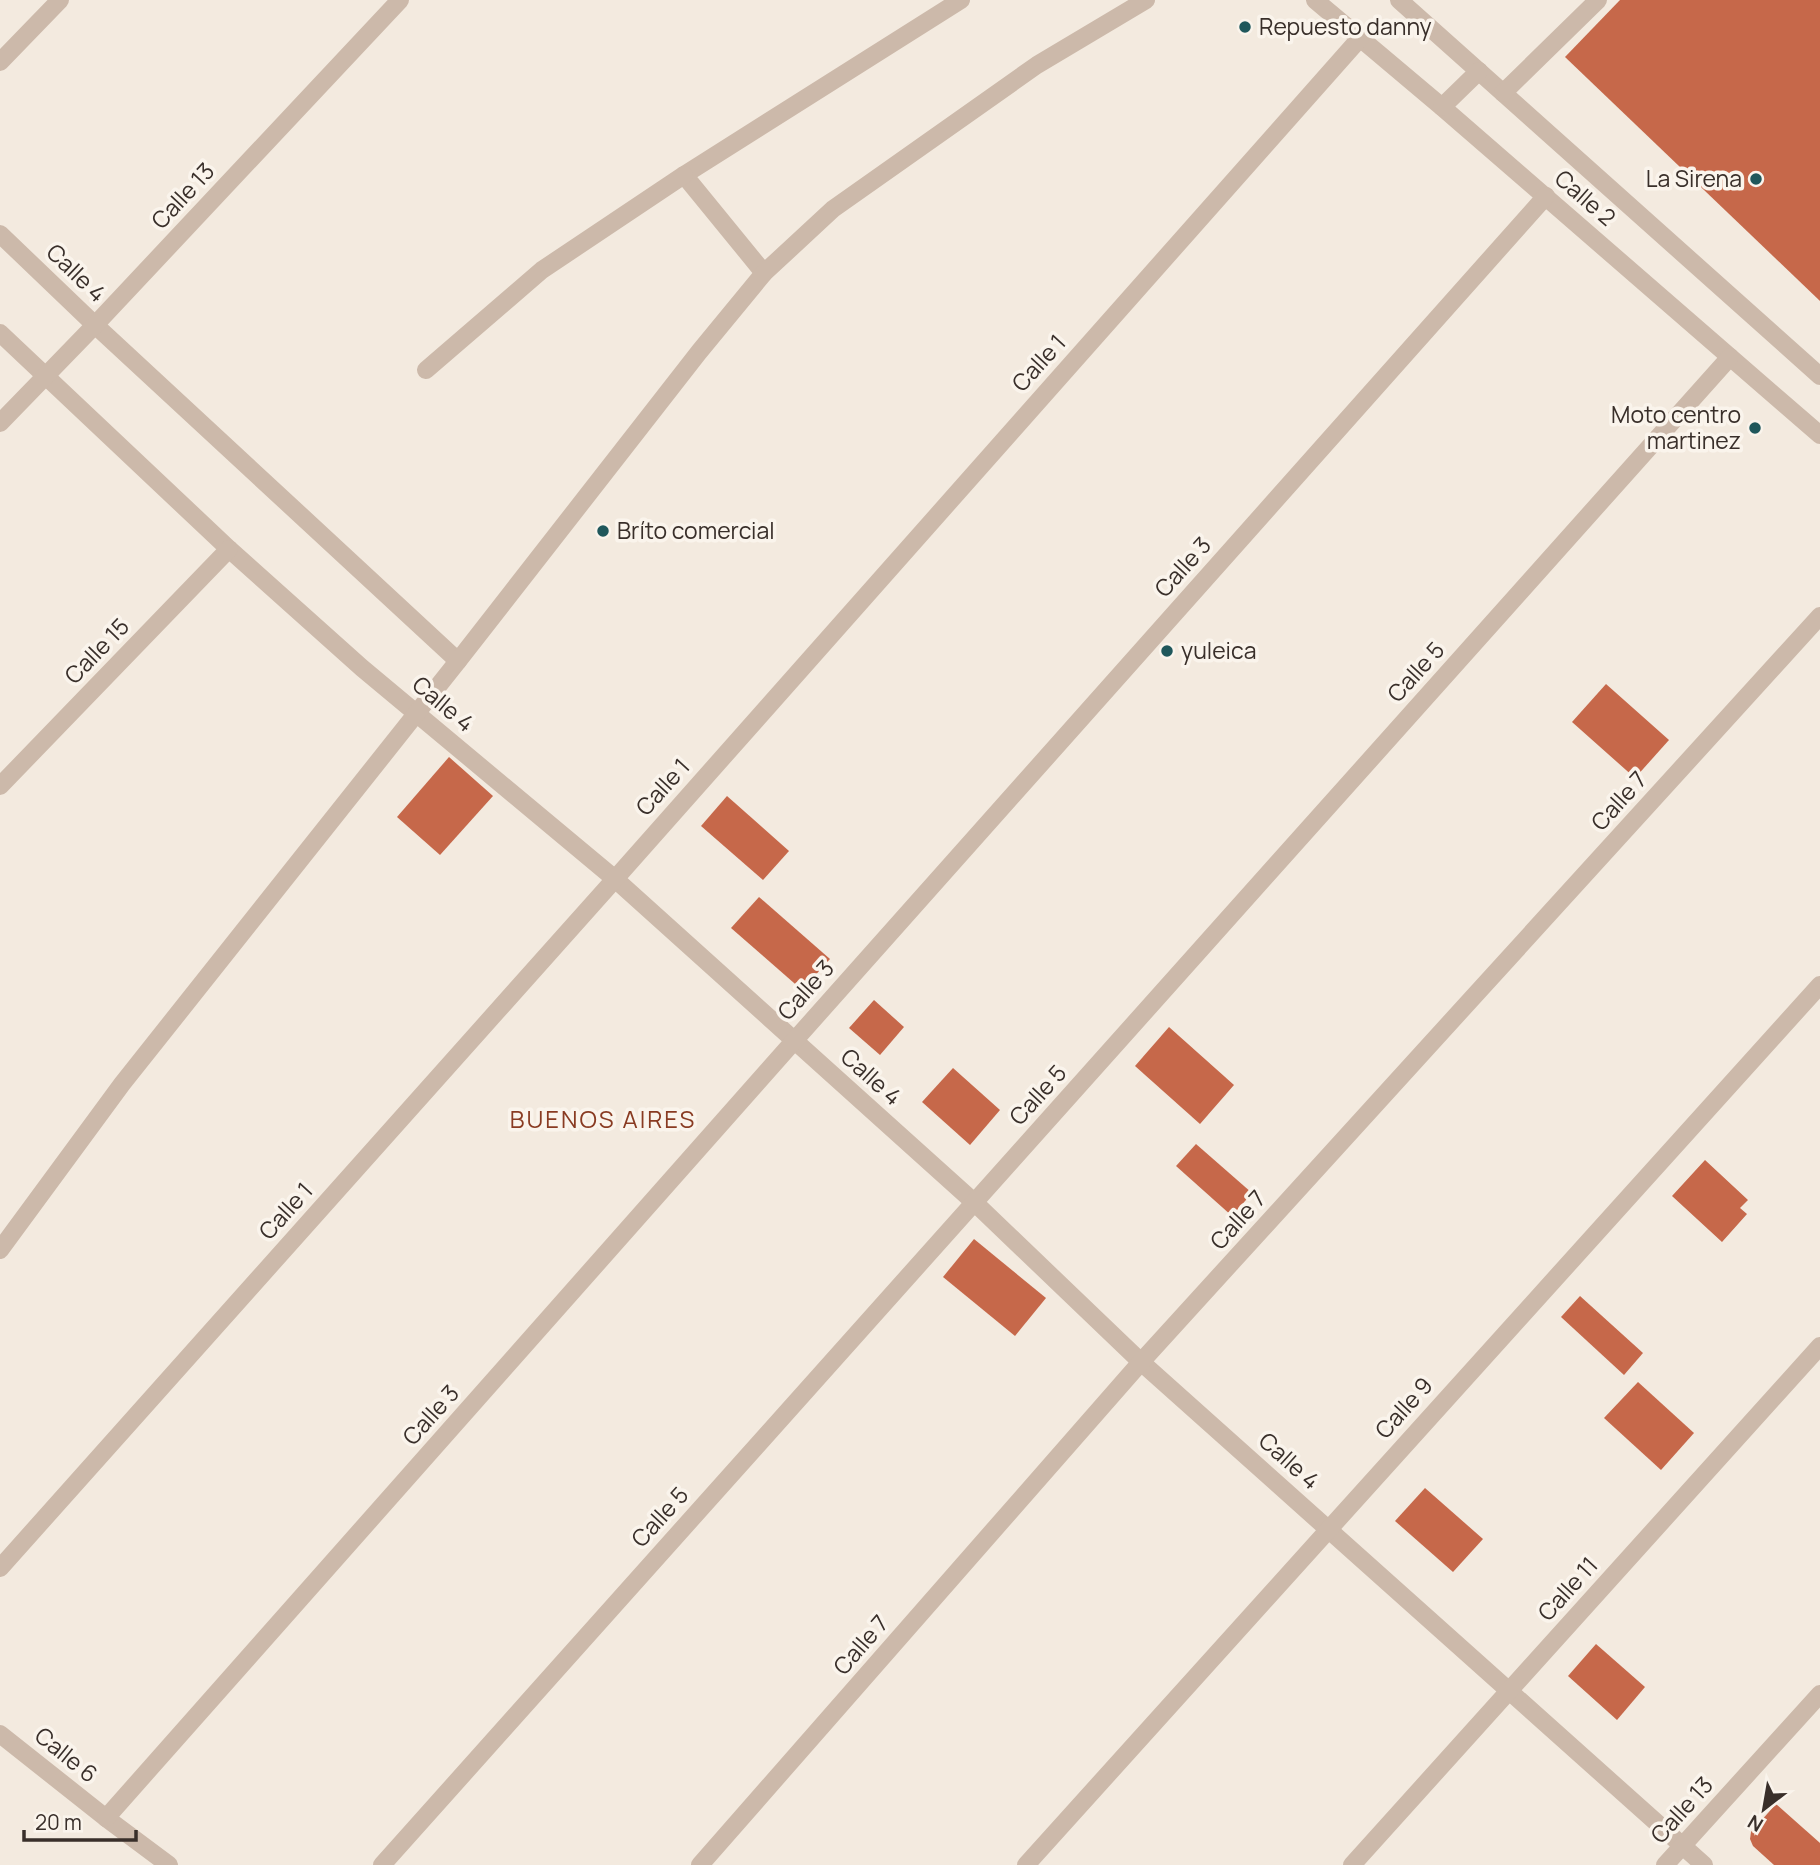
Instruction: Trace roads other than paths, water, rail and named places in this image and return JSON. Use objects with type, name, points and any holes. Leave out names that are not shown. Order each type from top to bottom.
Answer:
[{"type":"street","points":[[0,62],[60,0]]},
{"type":"street","name":"Calle 13","points":[[0,423],[400,0]]},
{"type":"street","points":[[426,370],[542,270],[684,175],[961,0]]},
{"type":"street","points":[[0,1250],[122,1084],[764,273],[845,201],[1037,65],[1146,0]]},
{"type":"street","name":"Calle 2","points":[[1315,0],[1546,196],[1820,435]]},
{"type":"street","name":"Calle 2","points":[[1399,0],[1820,376]]},
{"type":"street","points":[[1503,93],[1598,0]]},
{"type":"street","name":"Calle 1","points":[[0,1568],[1361,37]]},
{"type":"street","points":[[1442,107],[1479,71]]},
{"type":"street","points":[[684,175],[764,273]]},
{"type":"street","name":"Calle 3","points":[[106,1818],[1546,196]]},
{"type":"street","name":"Calle 4","points":[[0,234],[458,661]]},
{"type":"street","name":"Calle 4","points":[[0,333],[229,549],[362,668],[615,879],[975,1203],[1141,1362],[1704,1865]]},
{"type":"street","name":"Calle 5","points":[[382,1865],[1730,357]]},
{"type":"street","name":"Calle 15","points":[[0,786],[229,549]]},
{"type":"street","name":"Calle 7","points":[[700,1865],[1141,1362],[1820,616]]},
{"type":"street","name":"Calle 9","points":[[1026,1865],[1820,985]]},
{"type":"street","name":"Calle 11","points":[[1352,1865],[1820,1346]]},
{"type":"street","name":"Calle 13","points":[[1665,1865],[1820,1694]]},
{"type":"street","name":"Calle 6","points":[[0,1734],[169,1865]]},
{"type":"place","name":"Repuesto danny","points":[[1245,27]]},
{"type":"place","name":"La Sirena","points":[[1756,179]]},
{"type":"place","name":"Moto centro martinez","points":[[1755,428]]},
{"type":"place","name":"Bríto comercial","points":[[603,531]]},
{"type":"place","name":"yuleica","points":[[1167,651]]},
{"type":"district","name":"BUENOS AIRES","points":[[603,1120]]}]
